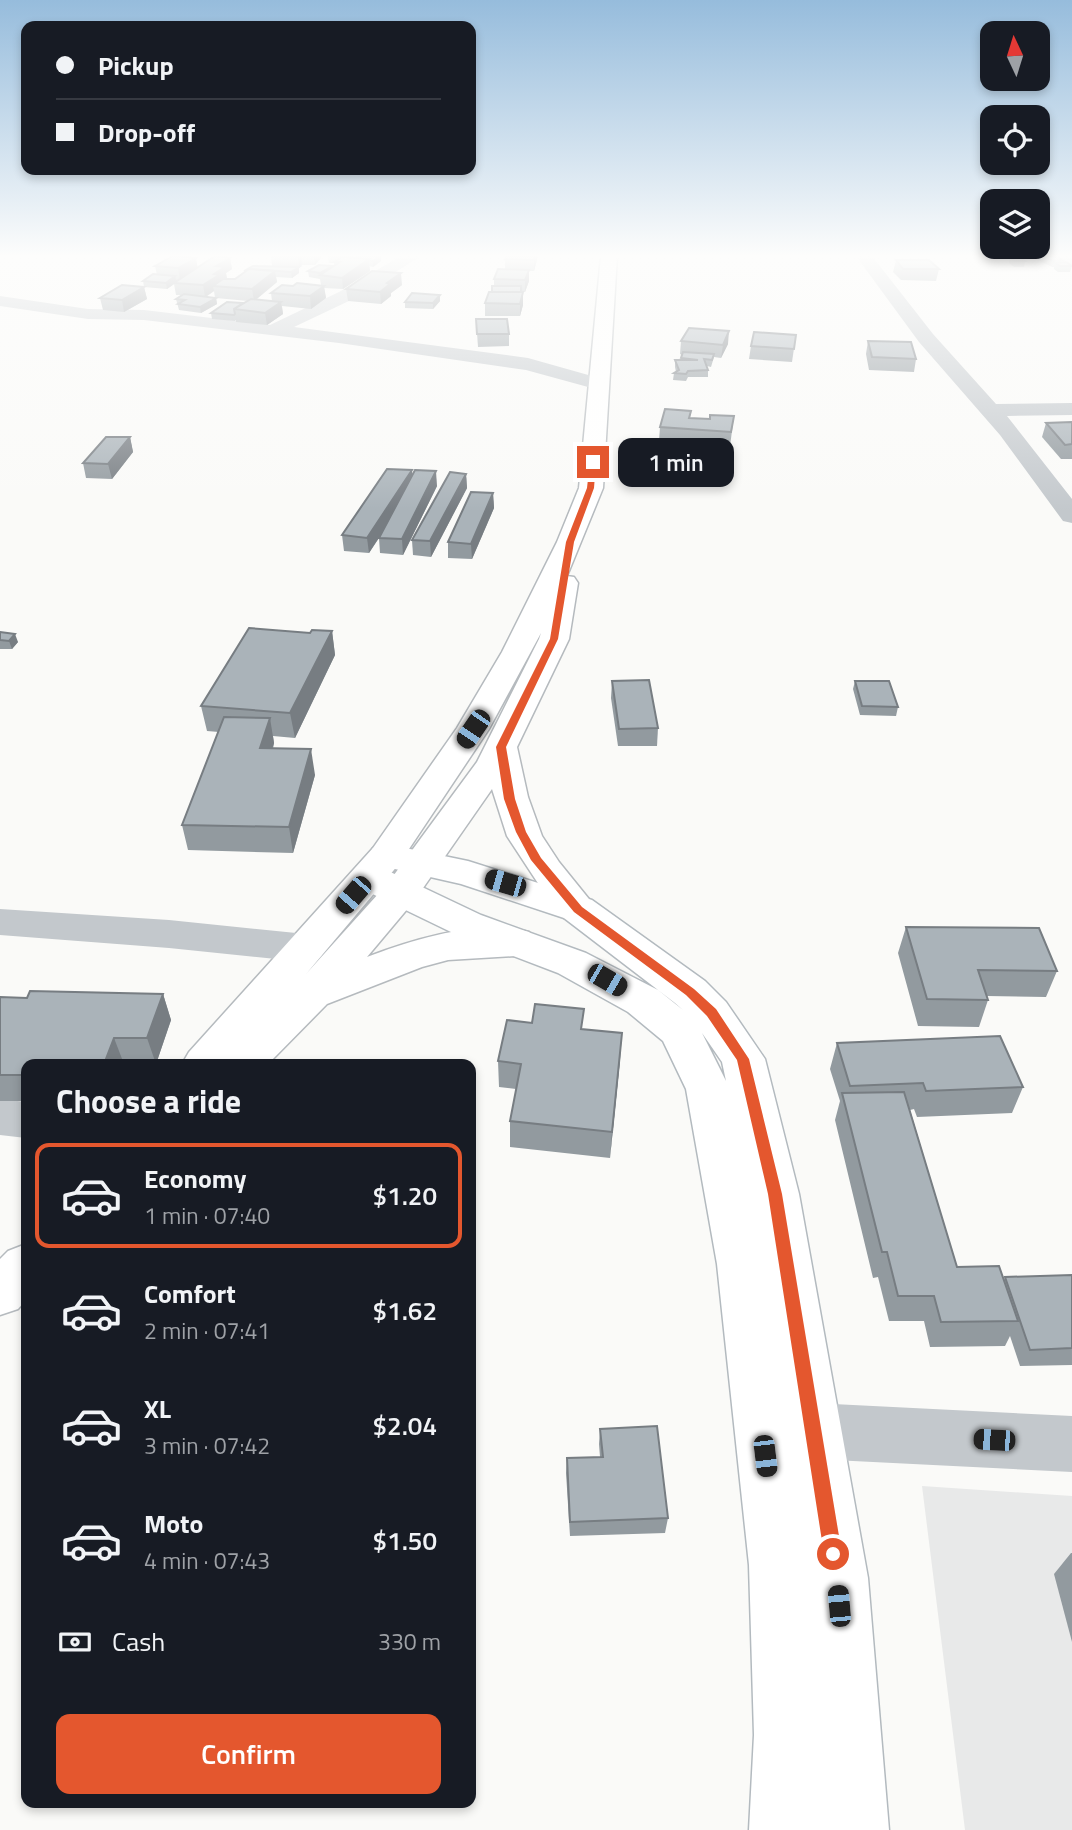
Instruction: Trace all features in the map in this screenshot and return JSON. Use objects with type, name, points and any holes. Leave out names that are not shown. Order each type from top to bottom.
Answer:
[{"type":"main road","points":[[246,1059],[313,994],[517,652],[570,542],[591,488],[602,341]]},
{"type":"main road","points":[[425,863],[493,764],[554,639],[570,542]]},
{"type":"main road","points":[[501,747],[510,799],[521,832],[537,860],[578,909],[690,992],[712,1013],[743,1059],[775,1194],[837,1578],[854,1830]]},
{"type":"main road","points":[[208,1059],[306,948],[385,875],[425,863],[505,883],[578,909]]},
{"type":"main road","points":[[385,875],[456,919],[572,963],[607,980],[669,1019],[691,1049],[708,1089],[742,1264],[779,1565],[787,1735],[784,1830]]},
{"type":"main road","points":[[313,994],[410,956],[448,946],[515,942]]},
{"type":"street","points":[[359,341],[514,362],[599,384]]},
{"type":"street","points":[[929,341],[990,410],[1072,516]]},
{"type":"street","points":[[990,410],[1072,409]]},
{"type":"street","points":[[0,922],[169,934],[306,948]]},
{"type":"street","points":[[0,1117],[21,1119]]},
{"type":"street","points":[[813,1431],[1072,1444]]},
{"type":"shaded area","points":[[922,1486],[1072,1496],[1072,1830],[965,1830]]},
{"type":"building","points":[[685,341],[725,341],[723,345]]},
{"type":"building","points":[[752,341],[795,341],[794,349],[751,346]]},
{"type":"building","points":[[868,341],[911,342],[916,359],[872,357]]},
{"type":"building","points":[[683,352],[714,354],[712,360],[704,359],[708,370],[674,373],[679,370],[675,360],[698,360],[681,358]]},
{"type":"building","points":[[665,409],[691,411],[689,418],[734,416],[731,432],[660,427]]},
{"type":"building","points":[[1072,422],[1072,444],[1065,445],[1046,423]]},
{"type":"building","points":[[106,437],[130,437],[108,464],[83,463]]},
{"type":"building","points":[[684,453],[707,455],[706,461],[683,459]]},
{"type":"building","points":[[387,469],[412,470],[367,538],[342,535]]},
{"type":"building","points":[[415,470],[436,471],[402,539],[379,538]]},
{"type":"building","points":[[450,472],[466,474],[430,541],[412,540]]},
{"type":"building","points":[[471,492],[493,493],[471,544],[448,542]]},
{"type":"building","points":[[249,628],[310,633],[312,630],[332,631],[290,713],[201,706]]},
{"type":"building","points":[[0,632],[15,634],[9,641],[0,640]]},
{"type":"building","points":[[649,680],[658,728],[619,729],[612,681]]},
{"type":"building","points":[[855,681],[889,681],[898,707],[862,706]]},
{"type":"building","points":[[224,717],[270,718],[260,748],[311,749],[289,827],[182,825]]},
{"type":"building","points":[[906,927],[1039,928],[1057,971],[978,970],[988,1000],[927,999]]},
{"type":"building","points":[[30,991],[163,994],[147,1038],[114,1038],[106,1059],[21,1059],[21,1075],[0,1075],[0,997],[27,998]]},
{"type":"building","points":[[535,1004],[584,1009],[581,1029],[622,1033],[612,1132],[510,1121],[521,1064],[498,1061],[507,1020],[532,1023]]},
{"type":"building","points":[[1000,1036],[1023,1087],[926,1091],[923,1083],[850,1086],[837,1043]]},
{"type":"building","points":[[904,1092],[957,1267],[999,1266],[1018,1321],[941,1322],[934,1296],[898,1296],[887,1252],[882,1252],[842,1093]]},
{"type":"building","points":[[1072,1275],[1072,1348],[1030,1350],[1005,1277]]},
{"type":"building","points":[[657,1426],[668,1518],[570,1522],[567,1458],[603,1457],[600,1429]]},
{"type":"route","points":[[593,462],[591,488],[570,542],[554,639],[501,747],[510,799],[521,832],[537,860],[578,909],[690,992],[712,1013],[743,1059],[775,1194],[833,1554]]}]
